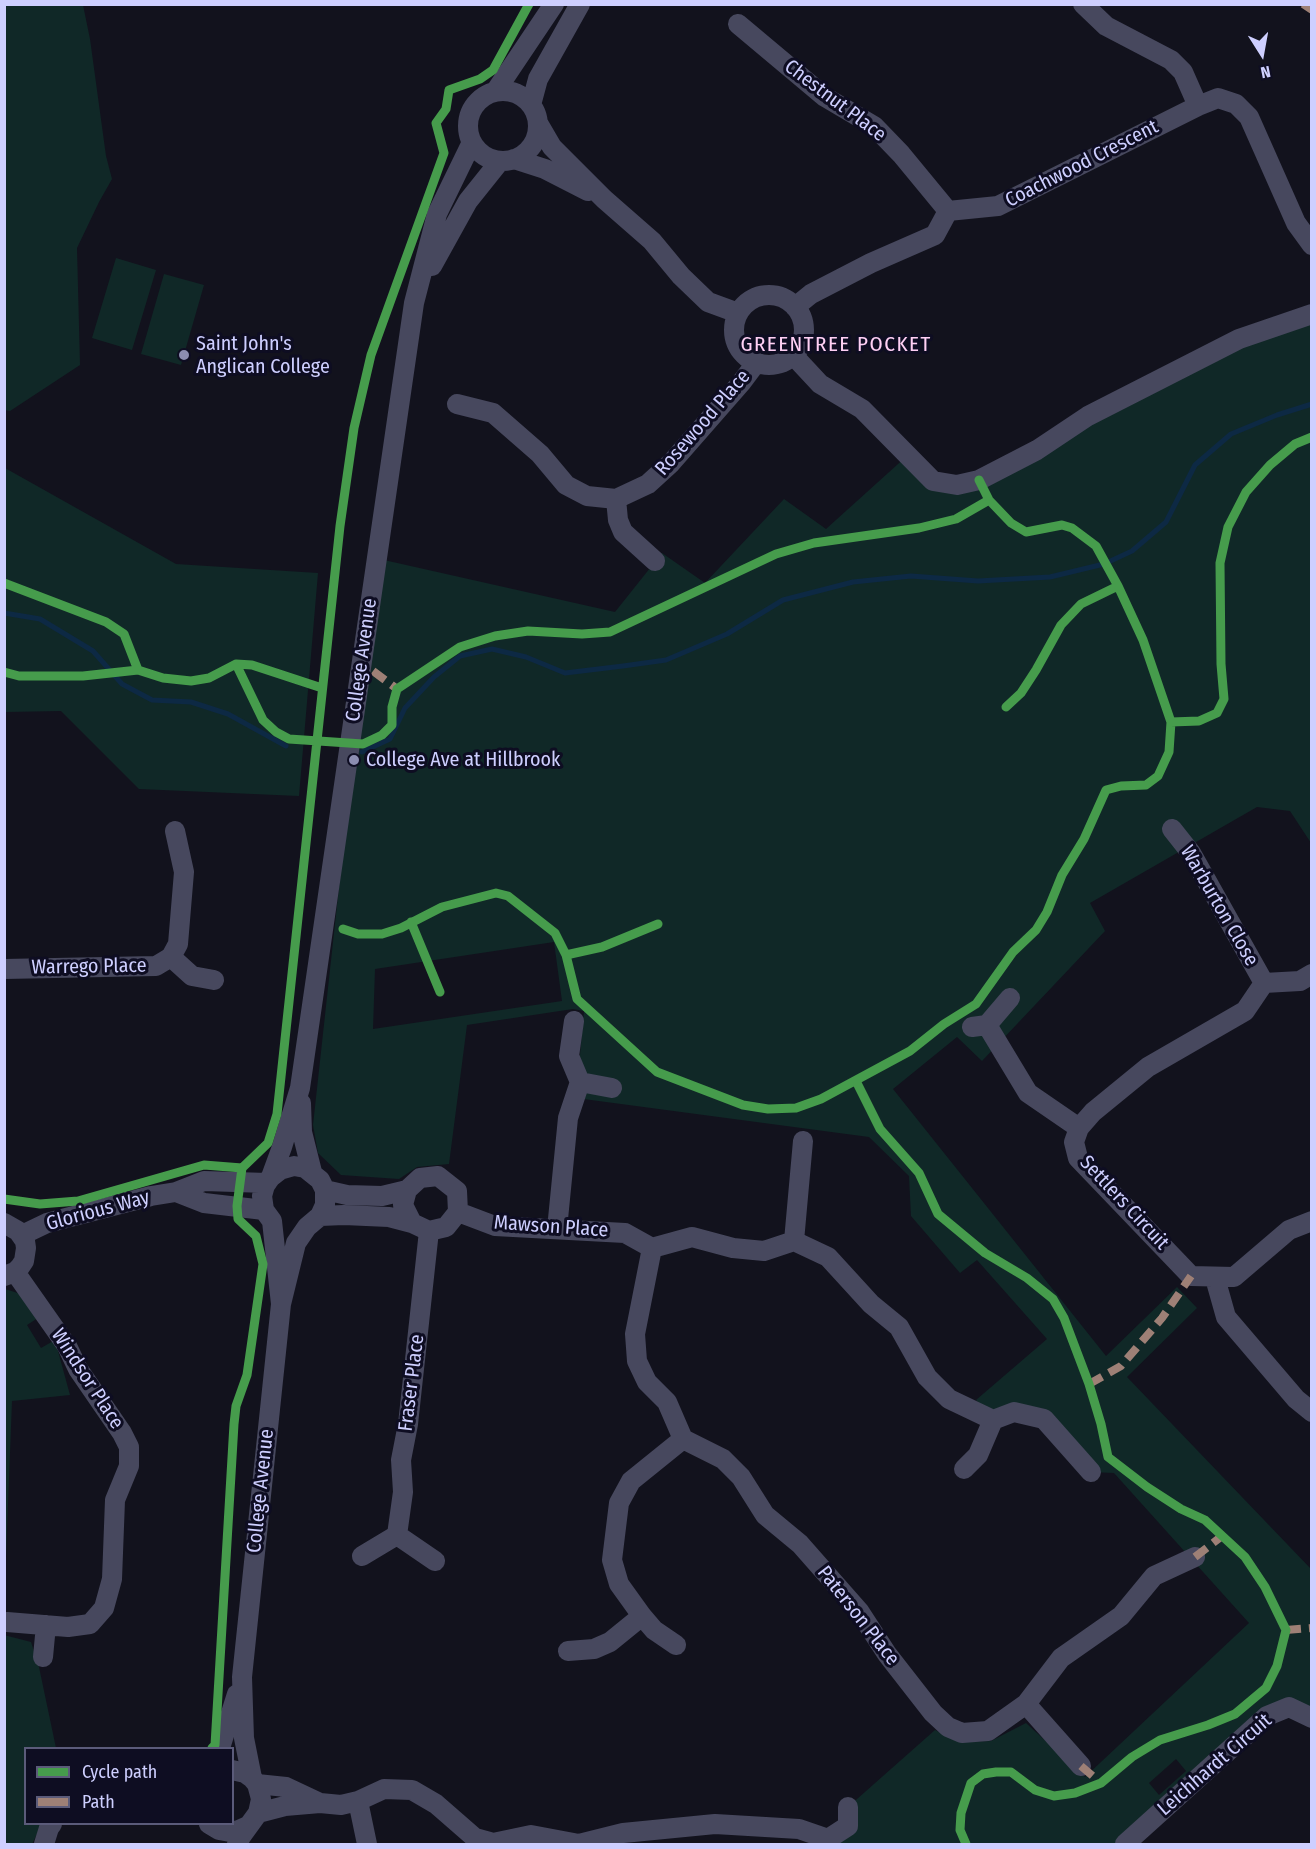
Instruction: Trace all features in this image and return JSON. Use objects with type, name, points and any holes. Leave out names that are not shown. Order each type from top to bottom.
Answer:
[{"type":"street","name":"College Avenue","points":[[281,1304],[268,1215],[262,1196],[282,1148],[300,1088],[414,303],[437,214],[472,142],[468,130],[470,114],[476,104],[495,92],[554,4]]},
{"type":"street","name":"College Avenue","points":[[414,303],[449,233],[468,201],[507,160],[524,154],[532,146],[537,135],[535,114],[537,80],[580,4]]},
{"type":"street","points":[[1083,4],[1106,26],[1171,60],[1183,72],[1198,106]]},
{"type":"street","name":"Chestnut Place","points":[[738,24],[825,97],[874,126],[901,154],[948,211]]},
{"type":"street","points":[[495,92],[516,94],[535,114],[552,147],[604,199],[652,241],[681,276],[708,302],[738,313]]},
{"type":"street","name":"Coachwood Crescent","points":[[948,211],[998,206],[1218,98],[1236,104],[1249,117],[1296,223],[1311,245]]},
{"type":"street","points":[[472,142],[484,155],[545,170],[604,199]]},
{"type":"street","points":[[795,307],[810,294],[871,263],[935,235],[948,211]]},
{"type":"street","points":[[780,297],[795,307],[803,325],[803,337],[798,350],[783,362],[773,365],[756,363],[744,356],[737,346],[734,329],[738,313],[755,298],[780,297]]},
{"type":"street","points":[[793,355],[820,384],[862,409],[933,481],[957,485],[979,480],[1037,450],[1088,416],[1239,339],[1311,314]]},
{"type":"street","name":"Rosewood Place","points":[[616,499],[648,484],[670,463],[756,363]]},
{"type":"street","points":[[457,404],[493,413],[540,454],[566,485],[587,496],[616,499],[622,532],[655,561]]},
{"type":"street","name":"Warburton Close","points":[[1172,829],[1191,853],[1264,983]]},
{"type":"street","name":"Warrego Place","points":[[4,969],[156,966],[171,957],[178,944],[184,872],[175,831]]},
{"type":"street","name":"Warrego Place","points":[[171,957],[192,976],[214,980]]},
{"type":"street","points":[[1264,983],[1300,981],[1311,974]]},
{"type":"street","name":"Settlers Circuit","points":[[1264,983],[1245,1011],[1148,1067],[1093,1112],[1079,1128],[1074,1142],[1078,1158],[1191,1276],[1234,1277],[1289,1230],[1311,1221]]},
{"type":"street","points":[[1010,998],[980,1026],[1028,1093],[1079,1128]]},
{"type":"street","points":[[557,1229],[568,1118],[580,1082],[569,1056],[574,1021]]},
{"type":"street","points":[[580,1082],[612,1088]]},
{"type":"street","name":"College Avenue","points":[[253,1819],[261,1798],[254,1781],[244,1738],[242,1677],[281,1304],[296,1243],[325,1205],[325,1190],[320,1180],[312,1172],[302,1132],[300,1088]]},
{"type":"street","points":[[794,1241],[803,1141]]},
{"type":"street","points":[[269,1180],[280,1170],[294,1166],[312,1172]]},
{"type":"street","points":[[268,1215],[285,1228],[297,1230],[314,1221],[344,1215],[389,1217],[420,1227],[447,1227],[458,1212],[457,1191],[438,1176],[420,1178],[406,1190],[382,1196],[347,1196],[325,1190]]},
{"type":"street","name":"Glorious Way","points":[[22,1235],[47,1222],[176,1192],[204,1181],[269,1180]]},
{"type":"street","points":[[406,1190],[404,1205],[420,1227]]},
{"type":"street","name":"Glorious Way","points":[[176,1192],[204,1203],[268,1215]]},
{"type":"street","name":"Mawson Place","points":[[458,1212],[495,1226],[625,1233],[652,1248]]},
{"type":"street","name":"Glorious Way","points":[[4,1223],[14,1227],[22,1235],[26,1248],[24,1261],[10,1274]]},
{"type":"street","name":"Fraser Place","points":[[397,1535],[403,1492],[401,1460],[408,1424],[420,1227]]},
{"type":"street","points":[[676,1645],[654,1630],[642,1616],[619,1584],[612,1560],[619,1503],[631,1481],[683,1439],[667,1402],[647,1382],[637,1361],[635,1334],[652,1248],[692,1237],[732,1248],[764,1251],[794,1241],[828,1257],[871,1304],[899,1327],[927,1377],[950,1399],[993,1420]]},
{"type":"street","name":"Windsor Place","points":[[8,1622],[68,1628],[90,1624],[104,1608],[112,1579],[115,1500],[129,1466],[129,1447],[122,1433],[78,1369],[67,1346],[10,1274]]},
{"type":"street","points":[[1215,1278],[1226,1317],[1296,1399],[1311,1412]]},
{"type":"street","points":[[964,1469],[978,1455],[993,1420],[1014,1412],[1044,1419],[1091,1473]]},
{"type":"street","name":"Paterson Place","points":[[683,1439],[723,1459],[741,1477],[765,1515],[800,1544],[859,1611],[887,1654],[933,1713],[948,1727],[962,1732],[988,1731],[1026,1704],[1061,1658],[1121,1616],[1154,1575],[1195,1557]]},
{"type":"street","points":[[362,1556],[397,1535],[435,1561]]},
{"type":"street","points":[[568,1651],[594,1649],[610,1642],[642,1616]]},
{"type":"street","points":[[42,1657],[46,1625]]},
{"type":"street","name":"College Avenue","points":[[221,1747],[242,1677]]},
{"type":"street","points":[[1026,1704],[1081,1766]]},
{"type":"street","name":"Leichhardt Circuit","points":[[1125,1845],[1267,1716],[1289,1707],[1311,1718]]},
{"type":"street","points":[[234,1770],[245,1773],[254,1781],[286,1787],[320,1803]]},
{"type":"street","points":[[212,1832],[239,1830],[253,1819],[285,1806],[341,1804],[358,1801],[384,1789],[412,1790],[436,1804],[475,1838],[493,1843],[531,1835],[579,1844],[623,1833],[715,1824],[799,1828],[828,1842],[848,1826],[848,1807]]},
{"type":"street","points":[[358,1801],[367,1845]]},
{"type":"street","points":[[237,1845],[253,1819]]},
{"type":"street","points":[[44,1845],[51,1825]]},
{"type":"green space","points":[[5,4],[83,5],[90,39],[106,156],[112,179],[77,248],[80,365],[10,411],[4,410]]},
{"type":"green space","points":[[116,258],[156,270],[132,350],[92,338]]},
{"type":"green space","points":[[164,274],[204,285],[181,365],[141,354]]},
{"type":"green space","points":[[1311,314],[1311,843],[1290,811],[1257,807],[1090,903],[1105,931],[982,1061],[957,1037],[893,1089],[1106,1356],[1177,1287],[1197,1308],[1127,1377],[1311,1569],[1311,1718],[1289,1707],[1125,1844],[829,1844],[848,1807],[935,1730],[959,1742],[991,1741],[1026,1723],[1085,1777],[1249,1623],[1114,1473],[1091,1472],[1044,1419],[993,1420],[976,1400],[1047,1339],[977,1260],[960,1273],[911,1216],[909,1176],[869,1137],[576,1098],[584,1011],[573,1009],[467,1025],[449,1164],[417,1167],[399,1179],[341,1175],[318,1153],[313,1125],[375,558],[615,612],[662,553],[705,583],[784,499],[826,529],[908,455],[957,485],[1088,416]],"holes":[[[554,942],[562,1001],[373,1029],[375,969]],[[1176,1759],[1186,1771],[1159,1795],[1149,1783]]]},
{"type":"green space","points":[[5,468],[176,564],[318,573],[299,796],[139,789],[61,711],[5,712]]},
{"type":"green space","points":[[5,1289],[24,1295],[41,1316],[27,1325],[41,1348],[55,1340],[70,1395],[12,1401],[5,1583]]},
{"type":"green space","points":[[4,1635],[31,1642],[39,1667],[56,1747],[24,1747],[24,1825],[42,1825],[32,1844],[5,1844]]},
{"type":"waterway","points":[[362,752],[390,739],[405,708],[434,677],[460,656],[492,649],[526,657],[565,673],[666,660],[727,634],[783,600],[853,582],[911,576],[978,581],[1050,577],[1104,564],[1132,551],[1166,522],[1195,465],[1231,434],[1277,415],[1312,404]]},
{"type":"waterway","points":[[4,613],[40,619],[93,651],[122,684],[152,700],[191,702],[228,714],[286,746]]},
{"type":"marked path","points":[[1303,4],[1312,10]]},
{"type":"marked path","points":[[373,671],[397,689]]},
{"type":"marked path","points":[[1089,1384],[1121,1366],[1162,1318],[1191,1276]]},
{"type":"marked path","points":[[1195,1557],[1222,1536]]},
{"type":"marked path","points":[[1286,1630],[1312,1628]]},
{"type":"marked path","points":[[1081,1766],[1101,1783]]},
{"type":"cycle path","points":[[213,1747],[215,1745],[234,1424],[236,1406],[247,1375],[263,1264],[256,1236],[238,1219],[237,1206],[242,1168],[268,1143],[277,1114],[340,526],[354,428],[371,355],[444,153],[436,123],[446,109],[449,90],[480,79],[493,70],[529,4]]},
{"type":"cycle path","points":[[1171,722],[1199,721],[1217,713],[1224,699],[1221,664],[1220,563],[1228,527],[1246,492],[1270,465],[1295,444],[1312,437]]},
{"type":"cycle path","points":[[343,929],[358,934],[382,934],[401,928],[442,907],[496,893],[508,896],[555,933],[566,955],[577,999],[657,1072],[743,1105],[768,1109],[796,1108],[821,1099],[910,1051],[944,1024],[976,1004],[1013,952],[1036,930],[1047,912],[1062,875],[1084,839],[1106,790],[1121,786],[1146,785],[1158,776],[1169,752],[1171,722],[1143,640],[1096,546],[1072,528],[1062,525],[1026,532],[1011,523],[989,500],[979,480]]},
{"type":"cycle path","points":[[4,583],[106,622],[124,634],[138,670],[163,678],[191,681],[209,678],[236,664],[263,720],[276,732],[289,739],[363,744],[382,735],[392,725],[392,707],[397,689],[460,647],[495,636],[528,631],[582,634],[610,632],[776,554],[814,543],[919,528],[956,519],[989,500]]},
{"type":"cycle path","points":[[1006,707],[1021,693],[1061,625],[1081,604],[1118,586]]},
{"type":"cycle path","points":[[236,664],[252,665],[322,688]]},
{"type":"cycle path","points":[[4,672],[19,676],[83,676],[138,670]]},
{"type":"cycle path","points":[[411,922],[440,992]]},
{"type":"cycle path","points":[[566,955],[602,947],[658,924]]},
{"type":"cycle path","points":[[856,1081],[880,1129],[919,1173],[938,1214],[985,1253],[1027,1278],[1053,1299],[1064,1318],[1089,1384],[1108,1457],[1147,1487],[1181,1509],[1205,1520],[1245,1557],[1265,1587],[1286,1630],[1277,1666],[1266,1688],[1235,1714],[1160,1740],[1132,1757],[1101,1783],[1075,1793],[1054,1796],[1035,1790],[1011,1772],[983,1774],[971,1783],[961,1813],[960,1830],[966,1844]]},
{"type":"cycle path","points":[[4,1199],[40,1204],[78,1201],[204,1165],[242,1168]]},
{"type":"place","name":"Saint John's Anglican College","points":[[184,355]]},
{"type":"place","name":"College Ave at Hillbrook","points":[[354,760]]},
{"type":"district","name":"GREENTREE POCKET","points":[[836,345]]}]
